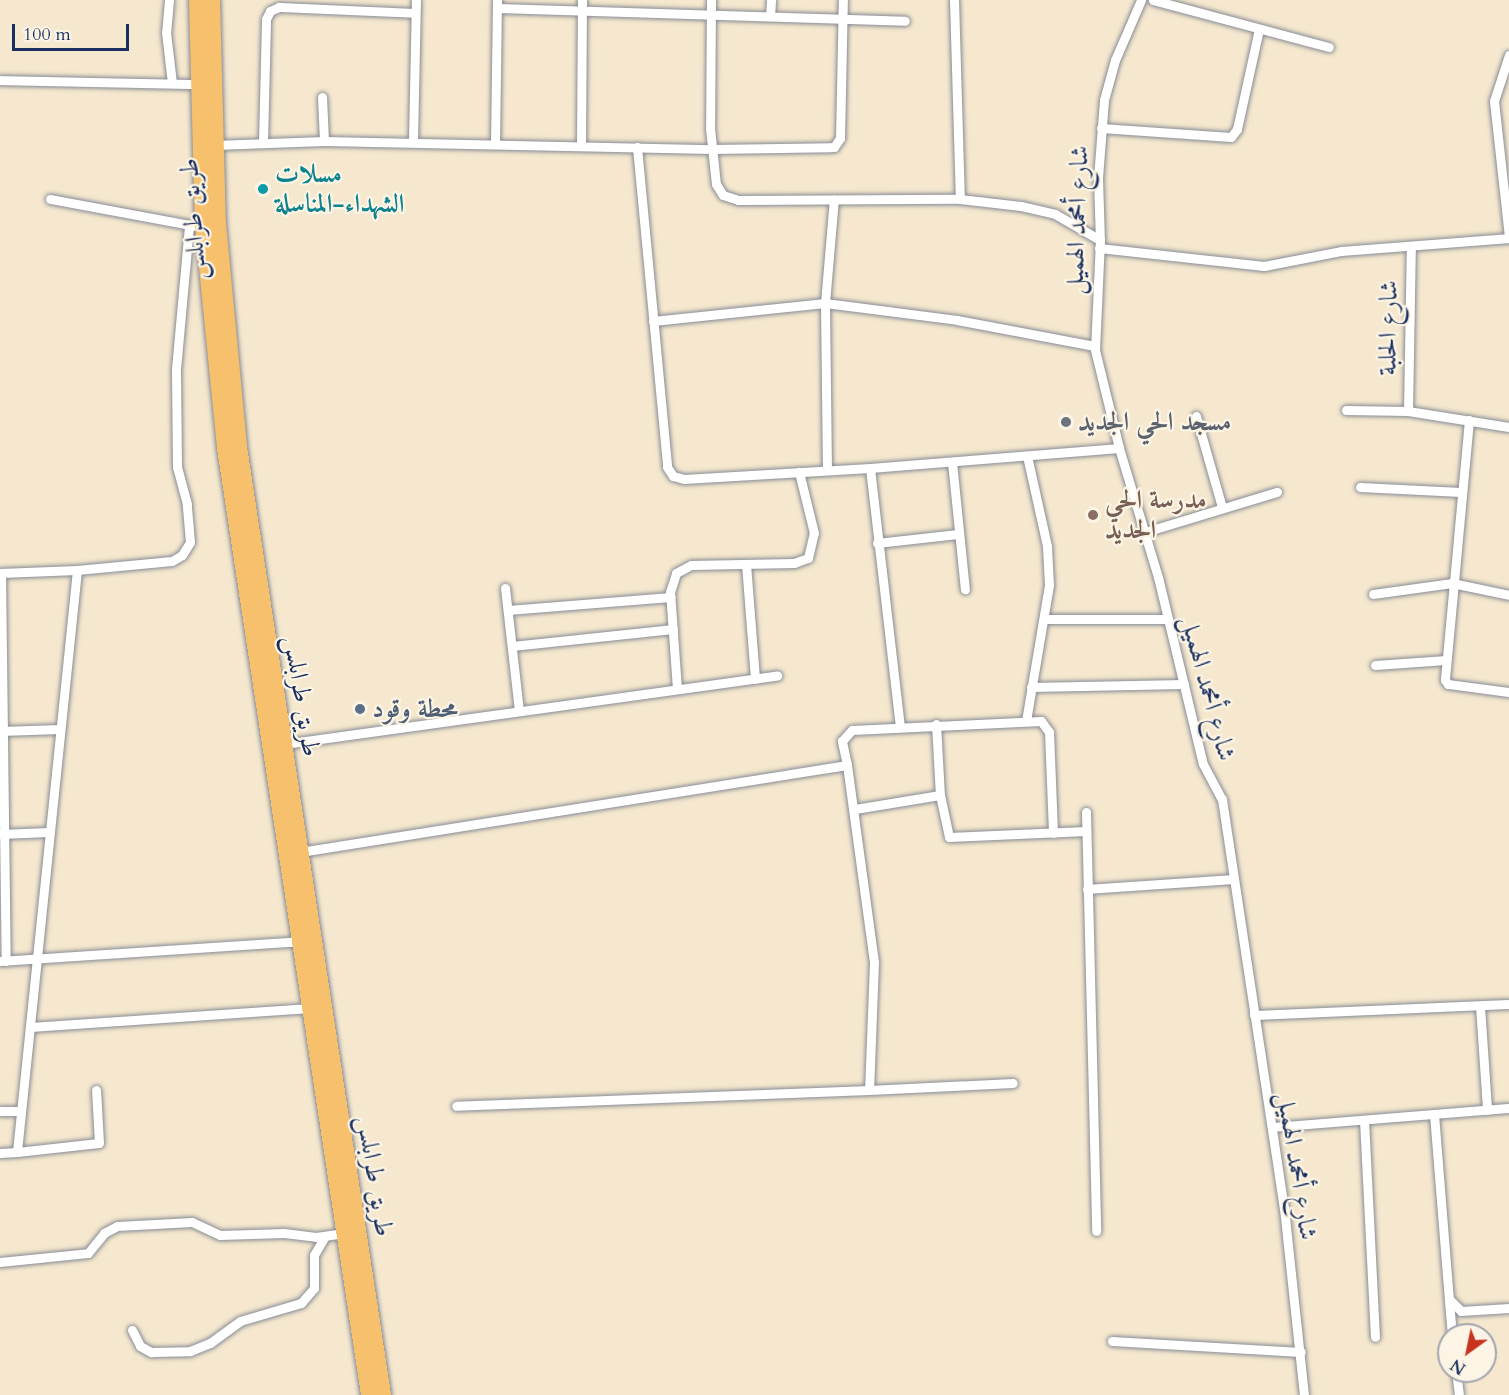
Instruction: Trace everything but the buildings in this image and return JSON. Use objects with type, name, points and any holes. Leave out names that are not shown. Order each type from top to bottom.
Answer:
[{"type":"highway","points":[[197,0],[196,226],[225,448],[298,941],[369,1395]]},
{"type":"highway","name":"طريق طرابلس","points":[[212,0],[214,145],[225,320],[239,447],[383,1395]]},
{"type":"street","points":[[169,0],[166,32],[172,83]]},
{"type":"street","points":[[413,141],[416,0]]},
{"type":"street","points":[[581,146],[582,0]]},
{"type":"street","points":[[711,0],[712,149],[716,184],[723,195],[738,200],[960,199],[1036,208],[1055,214],[1099,244],[1264,266],[1295,263],[1341,251],[1509,237],[1494,101],[1509,55]]},
{"type":"street","points":[[770,16],[771,0]]},
{"type":"street","points":[[214,145],[324,141],[413,141],[712,149],[838,145],[843,0]]},
{"type":"street","points":[[954,0],[960,199]]},
{"type":"street","name":"شارع أمحمد الهميل","points":[[1141,0],[1108,82],[1101,128],[1095,346],[1119,448],[1145,532],[1203,764],[1222,799],[1272,1127],[1301,1352],[1304,1395]]},
{"type":"street","points":[[1153,0],[1329,47]]},
{"type":"street","points":[[495,144],[497,4],[582,12],[905,21]]},
{"type":"street","points":[[263,143],[266,19],[270,12],[279,8],[415,13]]},
{"type":"street","points":[[1101,128],[1231,137],[1237,129],[1259,29]]},
{"type":"street","points":[[0,80],[197,84]]},
{"type":"street","points":[[322,97],[324,141]]},
{"type":"street","points":[[637,147],[668,467],[673,476],[684,479],[870,468],[1119,448]]},
{"type":"street","points":[[50,199],[196,226],[176,369],[177,467],[187,504],[190,542],[182,555],[172,561],[76,570],[0,573],[3,961],[298,941]]},
{"type":"street","points":[[828,470],[825,303],[834,199]]},
{"type":"street","name":"شارع الحلبة","points":[[1408,411],[1411,246]]},
{"type":"street","points":[[653,321],[825,303],[957,320],[1095,346]]},
{"type":"street","points":[[1346,410],[1408,411],[1509,427]]},
{"type":"street","points":[[1196,416],[1222,507]]},
{"type":"street","points":[[1469,420],[1452,583],[1446,684],[1509,692]]},
{"type":"street","points":[[1026,721],[1046,619],[1047,546],[1028,456]]},
{"type":"street","points":[[952,462],[957,534],[965,589]]},
{"type":"street","points":[[870,468],[900,726]]},
{"type":"street","points":[[677,689],[670,597],[671,582],[683,568],[803,561],[812,552],[814,533],[799,472]]},
{"type":"street","points":[[1360,487],[1461,492]]},
{"type":"street","points":[[1145,532],[1277,492]]},
{"type":"street","points":[[877,543],[957,534]]},
{"type":"street","points":[[746,564],[755,679]]},
{"type":"street","points":[[17,1152],[76,570]]},
{"type":"street","points":[[1373,594],[1452,583],[1509,594]]},
{"type":"street","points":[[505,588],[519,710]]},
{"type":"street","points":[[508,610],[670,597]]},
{"type":"street","points":[[1046,619],[1167,619]]},
{"type":"street","points":[[512,646],[673,629]]},
{"type":"street","points":[[1375,665],[1446,660]]},
{"type":"street","points":[[284,744],[777,676]]},
{"type":"street","points":[[1031,687],[1184,684]]},
{"type":"street","points":[[869,1090],[874,962],[855,809],[842,741],[848,731],[936,724],[1041,721],[1049,732],[1053,833]]},
{"type":"street","points":[[936,724],[940,795],[945,832],[952,838],[1086,831]]},
{"type":"street","points":[[2,731],[60,729]]},
{"type":"street","points":[[300,852],[847,765]]},
{"type":"street","points":[[855,809],[940,795]]},
{"type":"street","points":[[1086,812],[1096,1231]]},
{"type":"street","points":[[2,834],[49,832]]},
{"type":"street","points":[[1087,889],[1233,879]]},
{"type":"street","points":[[1254,1015],[1509,1004]]},
{"type":"street","points":[[1480,1006],[1487,1110]]},
{"type":"street","points":[[31,1027],[309,1008]]},
{"type":"street","points":[[456,1106],[1013,1083]]},
{"type":"street","points":[[0,1153],[99,1143],[96,1090]]},
{"type":"street","points":[[1272,1127],[1509,1108]]},
{"type":"street","points":[[0,1112],[21,1111]]},
{"type":"street","points":[[1434,1114],[1451,1323]]},
{"type":"street","points":[[1364,1120],[1375,1336]]},
{"type":"street","points":[[0,1262],[88,1253],[104,1233],[117,1226],[192,1222],[220,1235],[325,1236],[345,1233]]},
{"type":"street","points":[[132,1330],[140,1346],[152,1352],[190,1351],[210,1344],[234,1323],[301,1304],[314,1288],[314,1255],[325,1236]]},
{"type":"street","points":[[1449,1299],[1461,1311],[1509,1308]]},
{"type":"street","points":[[1112,1341],[1301,1352]]},
{"type":"place","name":"مسلات الشهداء-المناسلة","points":[[263,189]]},
{"type":"place","name":"مسجد الحي الجديد","points":[[1066,422]]},
{"type":"place","name":"مدرسة الحي الجديد","points":[[1093,515]]},
{"type":"place","name":"محطة وقود","points":[[360,709]]}]
